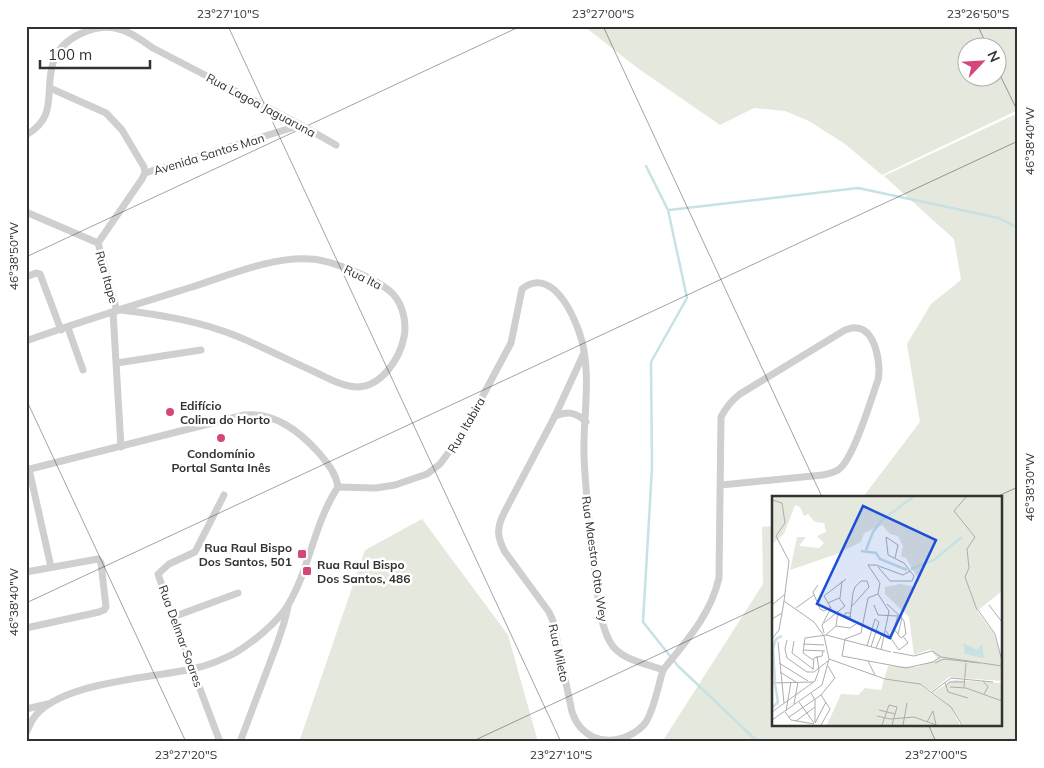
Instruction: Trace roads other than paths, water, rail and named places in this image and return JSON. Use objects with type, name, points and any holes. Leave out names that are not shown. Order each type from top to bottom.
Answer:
[{"type":"street","name":"Rua Lagoa Jaguaruna","points":[[34,131],[47,113],[50,70],[55,56],[74,37],[86,31],[116,28],[134,35],[153,48],[336,145]]},
{"type":"street","points":[[26,212],[98,243],[145,174],[144,167],[122,130],[110,116],[97,107],[50,88]]},
{"type":"street","name":"Avenida Santos Man","points":[[145,174],[300,125]]},
{"type":"street","points":[[26,126],[34,131]]},
{"type":"street","points":[[26,135],[34,131]]},
{"type":"street","name":"Rua Itape","points":[[98,243],[117,311],[117,363],[121,446]]},
{"type":"street","name":"Rua Ita","points":[[27,340],[246,269],[279,262],[312,259],[339,265],[385,287],[397,299],[400,305],[405,323],[405,334],[401,349],[389,369],[376,380],[366,385],[358,386],[337,382],[240,338],[204,324],[186,319],[117,311]]},
{"type":"street","points":[[26,277],[36,273],[40,274],[83,370]]},
{"type":"street","name":"Rua Itabira","points":[[338,487],[376,488],[395,485],[427,474],[440,464],[463,434],[511,343],[522,289],[535,282],[547,285]]},
{"type":"street","name":"Rua Maestro Otto Wey","points":[[547,285],[555,291],[573,314],[585,352],[587,377],[584,451],[588,514],[597,590],[605,629],[610,642],[622,655],[663,670]]},
{"type":"street","points":[[663,670],[697,627],[709,607],[719,578],[721,417],[730,402],[845,330],[858,328],[864,330],[876,349],[880,370],[856,442],[843,466],[833,473],[721,486]]},
{"type":"street","points":[[117,363],[201,350]]},
{"type":"street","name":"Rua Mileto","points":[[585,352],[555,416],[504,510],[499,522],[498,533],[500,542],[505,552],[549,612],[553,621],[572,712],[575,721],[581,729],[595,739],[604,741],[632,735],[646,723],[663,670]]},
{"type":"street","points":[[555,416],[571,413],[581,417],[586,422]]},
{"type":"street","points":[[51,567],[28,470],[244,415],[262,415],[279,421],[300,434],[330,466],[336,476],[338,487],[324,511],[240,742]]},
{"type":"street","name":"Rua Delmar Soares","points":[[220,742],[158,574],[169,564],[195,552],[224,495]]},
{"type":"street","points":[[26,572],[95,558],[98,559],[101,563],[106,607],[99,612],[26,628]]},
{"type":"street","points":[[173,617],[238,593]]},
{"type":"street","points":[[26,709],[51,703],[82,690],[109,682],[194,669],[234,654],[266,630],[288,606]]},
{"type":"street","points":[[26,733],[33,718],[51,703]]},
{"type":"waterway","points":[[646,166],[668,210],[687,298],[651,362],[652,468],[643,622],[678,666],[758,742]]},
{"type":"waterway","points":[[669,210],[858,188],[999,218],[1018,228]]},
{"type":"place","name":"Edifício Colina do Horto","points":[[170,412]]},
{"type":"place","name":"Condomínio Portal Santa Inês","points":[[221,438]]},
{"type":"place","name":"Rua Raul Bispo Dos Santos, 501","points":[[302,554]]},
{"type":"place","name":"Rua Raul Bispo Dos Santos, 486","points":[[307,571]]}]
